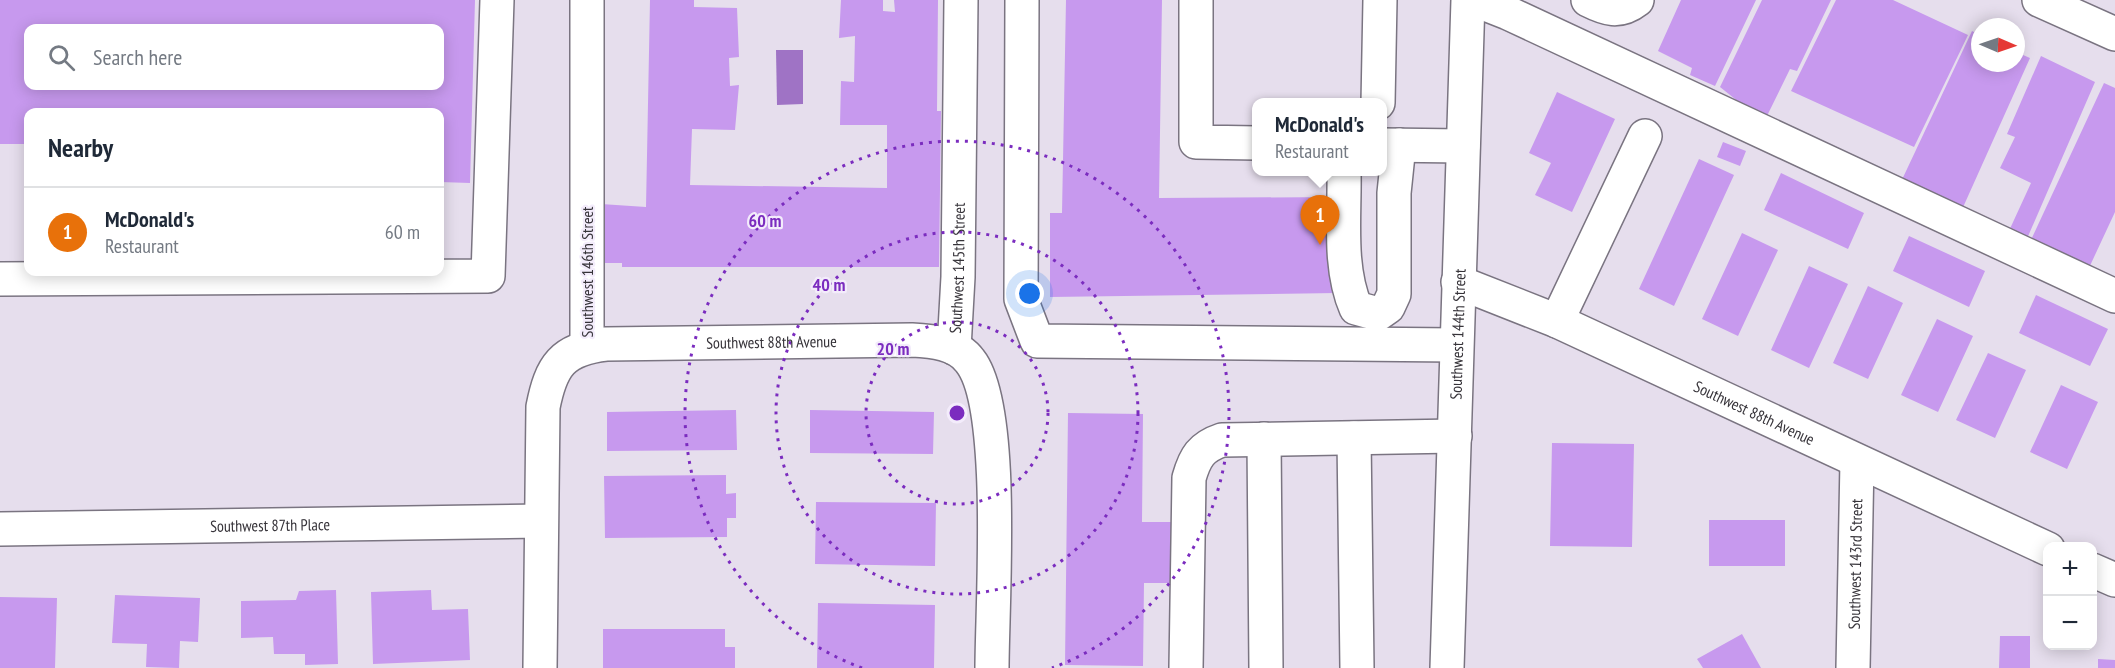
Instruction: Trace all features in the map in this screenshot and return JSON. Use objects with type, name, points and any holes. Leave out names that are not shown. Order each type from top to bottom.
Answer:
[{"type":"street","points":[[0,279],[488,276],[497,0]]},
{"type":"street","name":"Southwest 146th Street","points":[[540,668],[541,428],[547,387],[561,360],[587,346],[587,0]]},
{"type":"street","name":"Southwest 145th Street","points":[[961,0],[958,278],[954,348],[966,356],[976,369],[983,387],[991,432],[992,668]]},
{"type":"street","points":[[1022,0],[1021,299],[1037,341],[1456,345]]},
{"type":"street","points":[[1196,0],[1196,142],[1252,143]]},
{"type":"street","points":[[1378,98],[1380,0]]},
{"type":"street","name":"Southwest 144th Street","points":[[1447,668],[1467,0]]},
{"type":"street","points":[[1474,0],[1508,13],[2115,296]]},
{"type":"street","points":[[1588,0],[1604,8],[1618,10],[1637,0]]},
{"type":"street","points":[[2039,0],[2115,34]]},
{"type":"street","points":[[1557,321],[1645,136]]},
{"type":"street","points":[[1344,176],[1345,259],[1350,294],[1356,308],[1378,314],[1388,308],[1394,294],[1394,193],[1391,145],[1463,146]]},
{"type":"street","name":"Southwest 88th Avenue","points":[[1458,282],[1557,321],[2043,547]]},
{"type":"street","name":"Southwest 88th Avenue","points":[[587,346],[912,340],[954,348]]},
{"type":"street","points":[[1186,668],[1189,478],[1195,458],[1206,446],[1222,440],[1455,436]]},
{"type":"street","points":[[1354,438],[1357,668]]},
{"type":"street","points":[[1264,439],[1266,668]]},
{"type":"street","name":"Southwest 143rd Street","points":[[1853,668],[1857,461]]},
{"type":"street","name":"Southwest 87th Place","points":[[0,529],[541,521]]},
{"type":"street","points":[[2097,572],[2115,580]]},
{"type":"shaded area","points":[[776,50],[803,50],[803,104],[777,105]]},
{"type":"building","points":[[0,0],[475,0],[470,183],[444,182],[444,108],[24,108],[24,144],[0,144]]},
{"type":"building","points":[[650,0],[694,0],[694,7],[737,8],[739,57],[729,58],[730,86],[739,85],[735,130],[692,129],[690,185],[887,188],[887,125],[840,125],[841,81],[854,82],[855,36],[839,38],[841,0],[883,0],[883,11],[895,12],[894,0],[938,0],[937,111],[941,111],[939,267],[622,267],[622,263],[600,263],[601,204],[646,207]]},
{"type":"building","points":[[1066,0],[1162,0],[1159,198],[1339,197],[1337,293],[1050,297],[1050,213],[1062,213]]},
{"type":"building","points":[[1681,0],[1756,0],[1715,86],[1690,75],[1692,68],[1658,51]]},
{"type":"building","points":[[1762,0],[1831,0],[1797,71],[1790,69],[1764,122],[1720,87]]},
{"type":"building","points":[[1836,0],[1893,0],[1968,35],[1914,147],[1791,91]]},
{"type":"building","points":[[1971,33],[1971,72],[2024,72],[1960,214],[1899,186]]},
{"type":"building","points":[[2025,56],[2030,58],[2025,69]]},
{"type":"building","points":[[2041,56],[2095,82],[2026,241],[2008,233],[2031,183],[2000,168],[2015,137],[2007,134]]},
{"type":"building","points":[[2104,83],[2115,88],[2115,212],[2088,270],[2030,242]]},
{"type":"building","points":[[1557,92],[1615,119],[1572,212],[1535,195],[1551,163],[1529,153]]},
{"type":"building","points":[[1723,142],[1746,151],[1740,166],[1717,157]]},
{"type":"building","points":[[1699,159],[1734,175],[1674,306],[1639,289]]},
{"type":"building","points":[[1781,173],[1864,213],[1848,249],[1764,210]]},
{"type":"building","points":[[1742,233],[1778,250],[1738,336],[1702,319]]},
{"type":"building","points":[[1909,236],[1985,271],[1969,307],[1893,271]]},
{"type":"building","points":[[1809,266],[1848,284],[1809,368],[1771,350]]},
{"type":"building","points":[[1868,286],[1903,303],[1868,379],[1833,363]]},
{"type":"building","points":[[2036,295],[2108,329],[2090,366],[2019,333]]},
{"type":"building","points":[[1937,319],[1973,336],[1938,412],[1901,395]]},
{"type":"building","points":[[1988,353],[2026,370],[1995,438],[1956,420]]},
{"type":"building","points":[[2061,385],[2098,402],[2067,469],[2030,452]]},
{"type":"building","points":[[736,410],[737,450],[607,451],[607,412]]},
{"type":"building","points":[[810,410],[934,412],[933,454],[810,453]]},
{"type":"building","points":[[1068,413],[1143,414],[1142,522],[1180,522],[1179,583],[1144,583],[1143,666],[1065,665]]},
{"type":"building","points":[[1552,443],[1634,444],[1632,547],[1550,546]]},
{"type":"building","points":[[726,475],[726,494],[736,493],[736,518],[727,518],[727,537],[605,538],[604,476]]},
{"type":"building","points":[[816,502],[936,503],[935,566],[815,564]]},
{"type":"building","points":[[1709,520],[1785,520],[1785,566],[1709,566]]},
{"type":"building","points":[[336,590],[338,664],[305,665],[305,654],[274,654],[273,637],[241,638],[241,601],[296,600],[299,591]]},
{"type":"building","points":[[431,590],[432,610],[468,609],[470,660],[373,664],[371,592]]},
{"type":"building","points":[[115,595],[200,598],[198,642],[180,641],[179,668],[146,667],[147,644],[112,643]]},
{"type":"building","points":[[0,597],[57,598],[55,668],[0,668]]},
{"type":"building","points":[[818,603],[935,605],[934,668],[817,668]]},
{"type":"building","points":[[603,629],[725,629],[725,647],[735,647],[735,668],[603,668]]},
{"type":"building","points":[[1742,634],[1761,668],[1703,668],[1697,659]]},
{"type":"building","points":[[2000,636],[2030,636],[2030,668],[1999,668]]},
{"type":"building","points":[[2098,659],[2115,660],[2115,668],[2098,668]]},
{"type":"place","name":"McDonald's","points":[[1320,245]]}]
